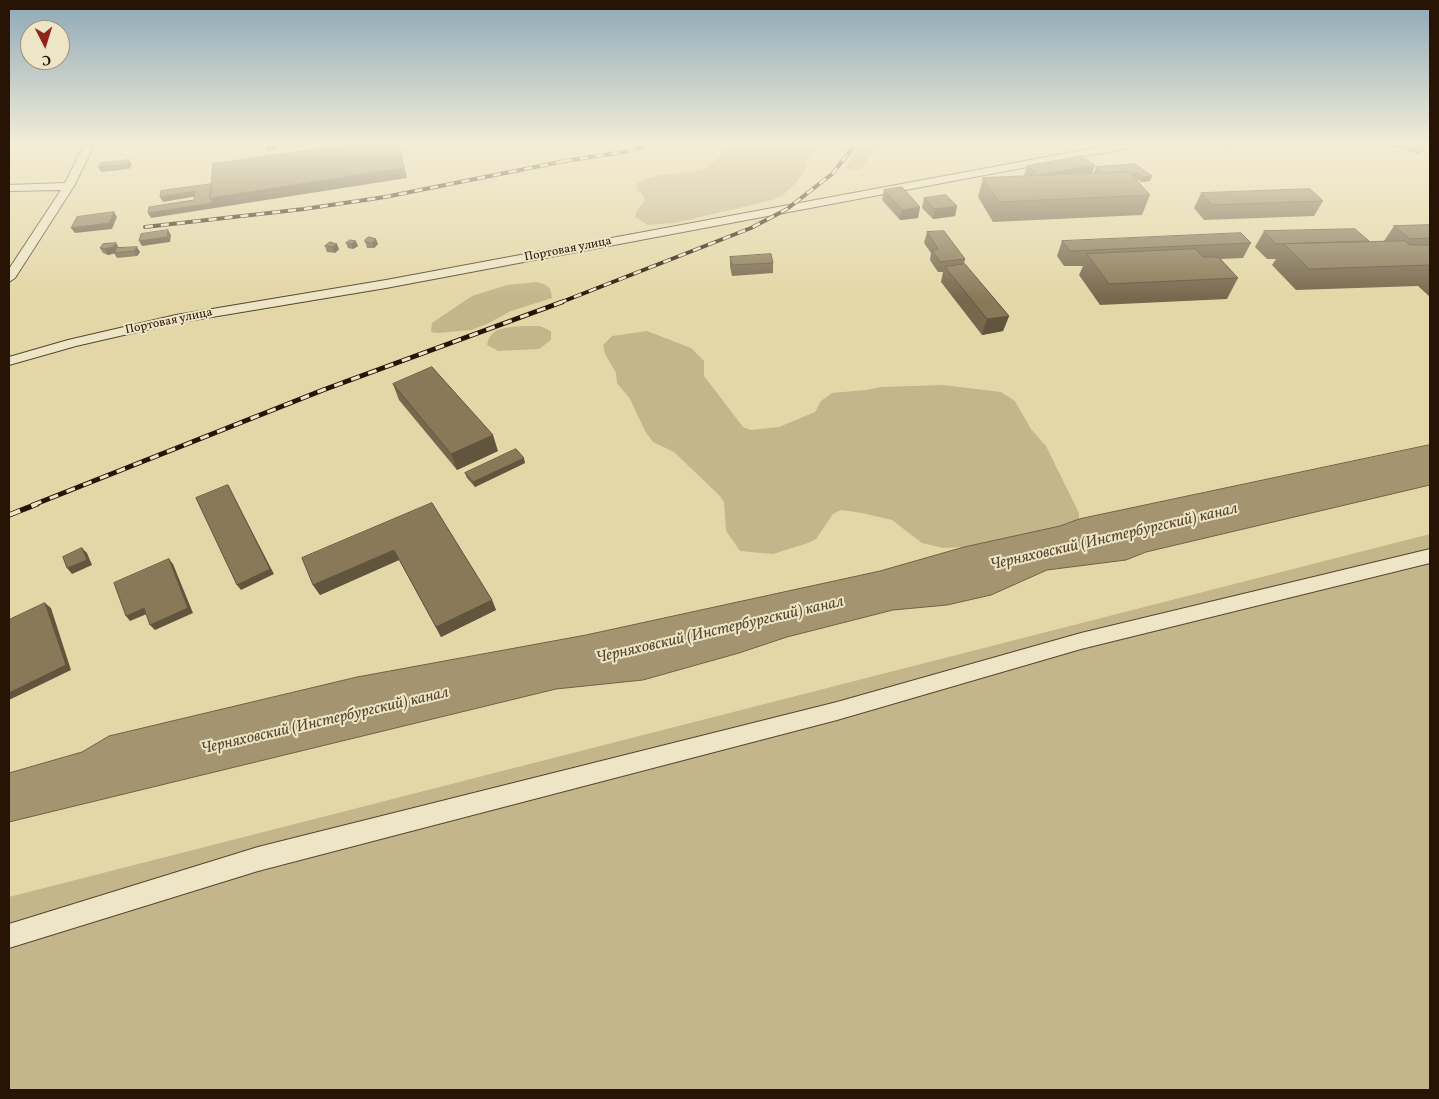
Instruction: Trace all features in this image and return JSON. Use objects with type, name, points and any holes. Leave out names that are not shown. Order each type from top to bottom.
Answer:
[{"type":"street","points":[[9,278],[62,196]]},
{"type":"street","name":"Портовая улица","points":[[9,361],[73,343],[176,319],[396,282],[854,196]]},
{"type":"street","points":[[9,936],[258,859],[837,711],[1081,641],[1430,556]]},
{"type":"shaded area","points":[[643,196],[781,196],[675,223],[648,225],[635,217],[637,210],[645,201]]},
{"type":"shaded area","points":[[537,282],[548,287],[552,298],[511,311],[471,330],[431,332],[432,323],[472,296],[507,285]]},
{"type":"shaded area","points":[[540,326],[551,331],[551,340],[539,349],[498,351],[487,345],[491,335],[501,329]]},
{"type":"shaded area","points":[[647,331],[691,348],[704,361],[704,376],[743,427],[751,430],[779,427],[815,412],[821,401],[832,393],[881,387],[943,385],[1001,392],[1015,401],[1031,429],[1046,446],[1079,513],[1079,519],[1060,526],[964,547],[943,548],[922,543],[892,520],[841,510],[833,514],[816,539],[808,543],[773,554],[740,551],[726,531],[724,502],[720,496],[674,452],[653,442],[645,431],[630,399],[617,383],[616,373],[605,354],[603,345],[612,336]]},
{"type":"shaded area","points":[[1430,534],[1430,1090],[9,1090],[9,897]]},
{"type":"water","name":"Черняховский (Инстербургский) канал","points":[[1430,445],[1430,485],[1146,552],[1126,560],[1047,570],[991,595],[947,605],[893,610],[787,637],[739,653],[643,680],[556,689],[9,822],[9,773],[82,752],[109,736],[357,677],[586,635],[880,571],[964,547],[1060,526],[1079,519]]},
{"type":"building","points":[[194,196],[210,196],[213,203],[148,213],[149,207],[194,200]]},
{"type":"building","points":[[890,196],[910,196],[920,207],[902,210]]},
{"type":"building","points":[[947,196],[957,206],[935,209],[924,198]]},
{"type":"building","points":[[995,196],[1122,196],[999,202]]},
{"type":"building","points":[[1204,196],[1318,196],[1323,201],[1212,205]]},
{"type":"building","points":[[114,212],[109,223],[71,228],[77,217]]},
{"type":"building","points":[[1430,225],[1430,238],[1410,239],[1394,226]]},
{"type":"building","points":[[1355,229],[1369,241],[1276,244],[1264,231]]},
{"type":"building","points":[[168,230],[167,237],[139,241],[141,234]]},
{"type":"building","points":[[944,231],[965,259],[940,262],[932,250],[938,249],[927,232]]},
{"type":"building","points":[[1241,233],[1251,243],[1070,251],[1062,241]]},
{"type":"building","points":[[369,237],[376,239],[372,243],[365,242]]},
{"type":"building","points":[[350,240],[356,241],[351,244],[346,243]]},
{"type":"building","points":[[1405,241],[1410,245],[1430,245],[1430,265],[1309,269],[1284,244]]},
{"type":"building","points":[[330,242],[337,244],[332,247],[325,246]]},
{"type":"building","points":[[116,243],[113,247],[100,248],[103,244]]},
{"type":"building","points":[[137,247],[134,251],[114,253],[117,248]]},
{"type":"building","points":[[1195,249],[1203,257],[1218,257],[1238,278],[1109,284],[1087,254]]},
{"type":"building","points":[[771,254],[773,263],[732,265],[730,257]]},
{"type":"building","points":[[965,264],[1009,316],[987,319],[945,267]]},
{"type":"building","points":[[432,367],[493,435],[451,454],[393,384]]},
{"type":"building","points":[[516,449],[524,458],[473,482],[465,473]]},
{"type":"building","points":[[228,485],[270,569],[237,585],[196,498]]},
{"type":"building","points":[[432,503],[492,600],[436,627],[394,550],[313,585],[302,558]]},
{"type":"building","points":[[82,548],[87,560],[67,568],[63,557]]},
{"type":"building","points":[[169,559],[188,608],[150,625],[144,608],[126,616],[114,583]]},
{"type":"building","points":[[45,603],[66,665],[9,693],[9,620]]},
{"type":"railway","points":[[145,227],[304,209],[389,196]]},
{"type":"railway","points":[[559,303],[751,228],[787,209],[803,196]]},
{"type":"railway","points":[[33,505],[323,390],[562,302]]},
{"type":"railway","points":[[9,515],[37,504]]}]
